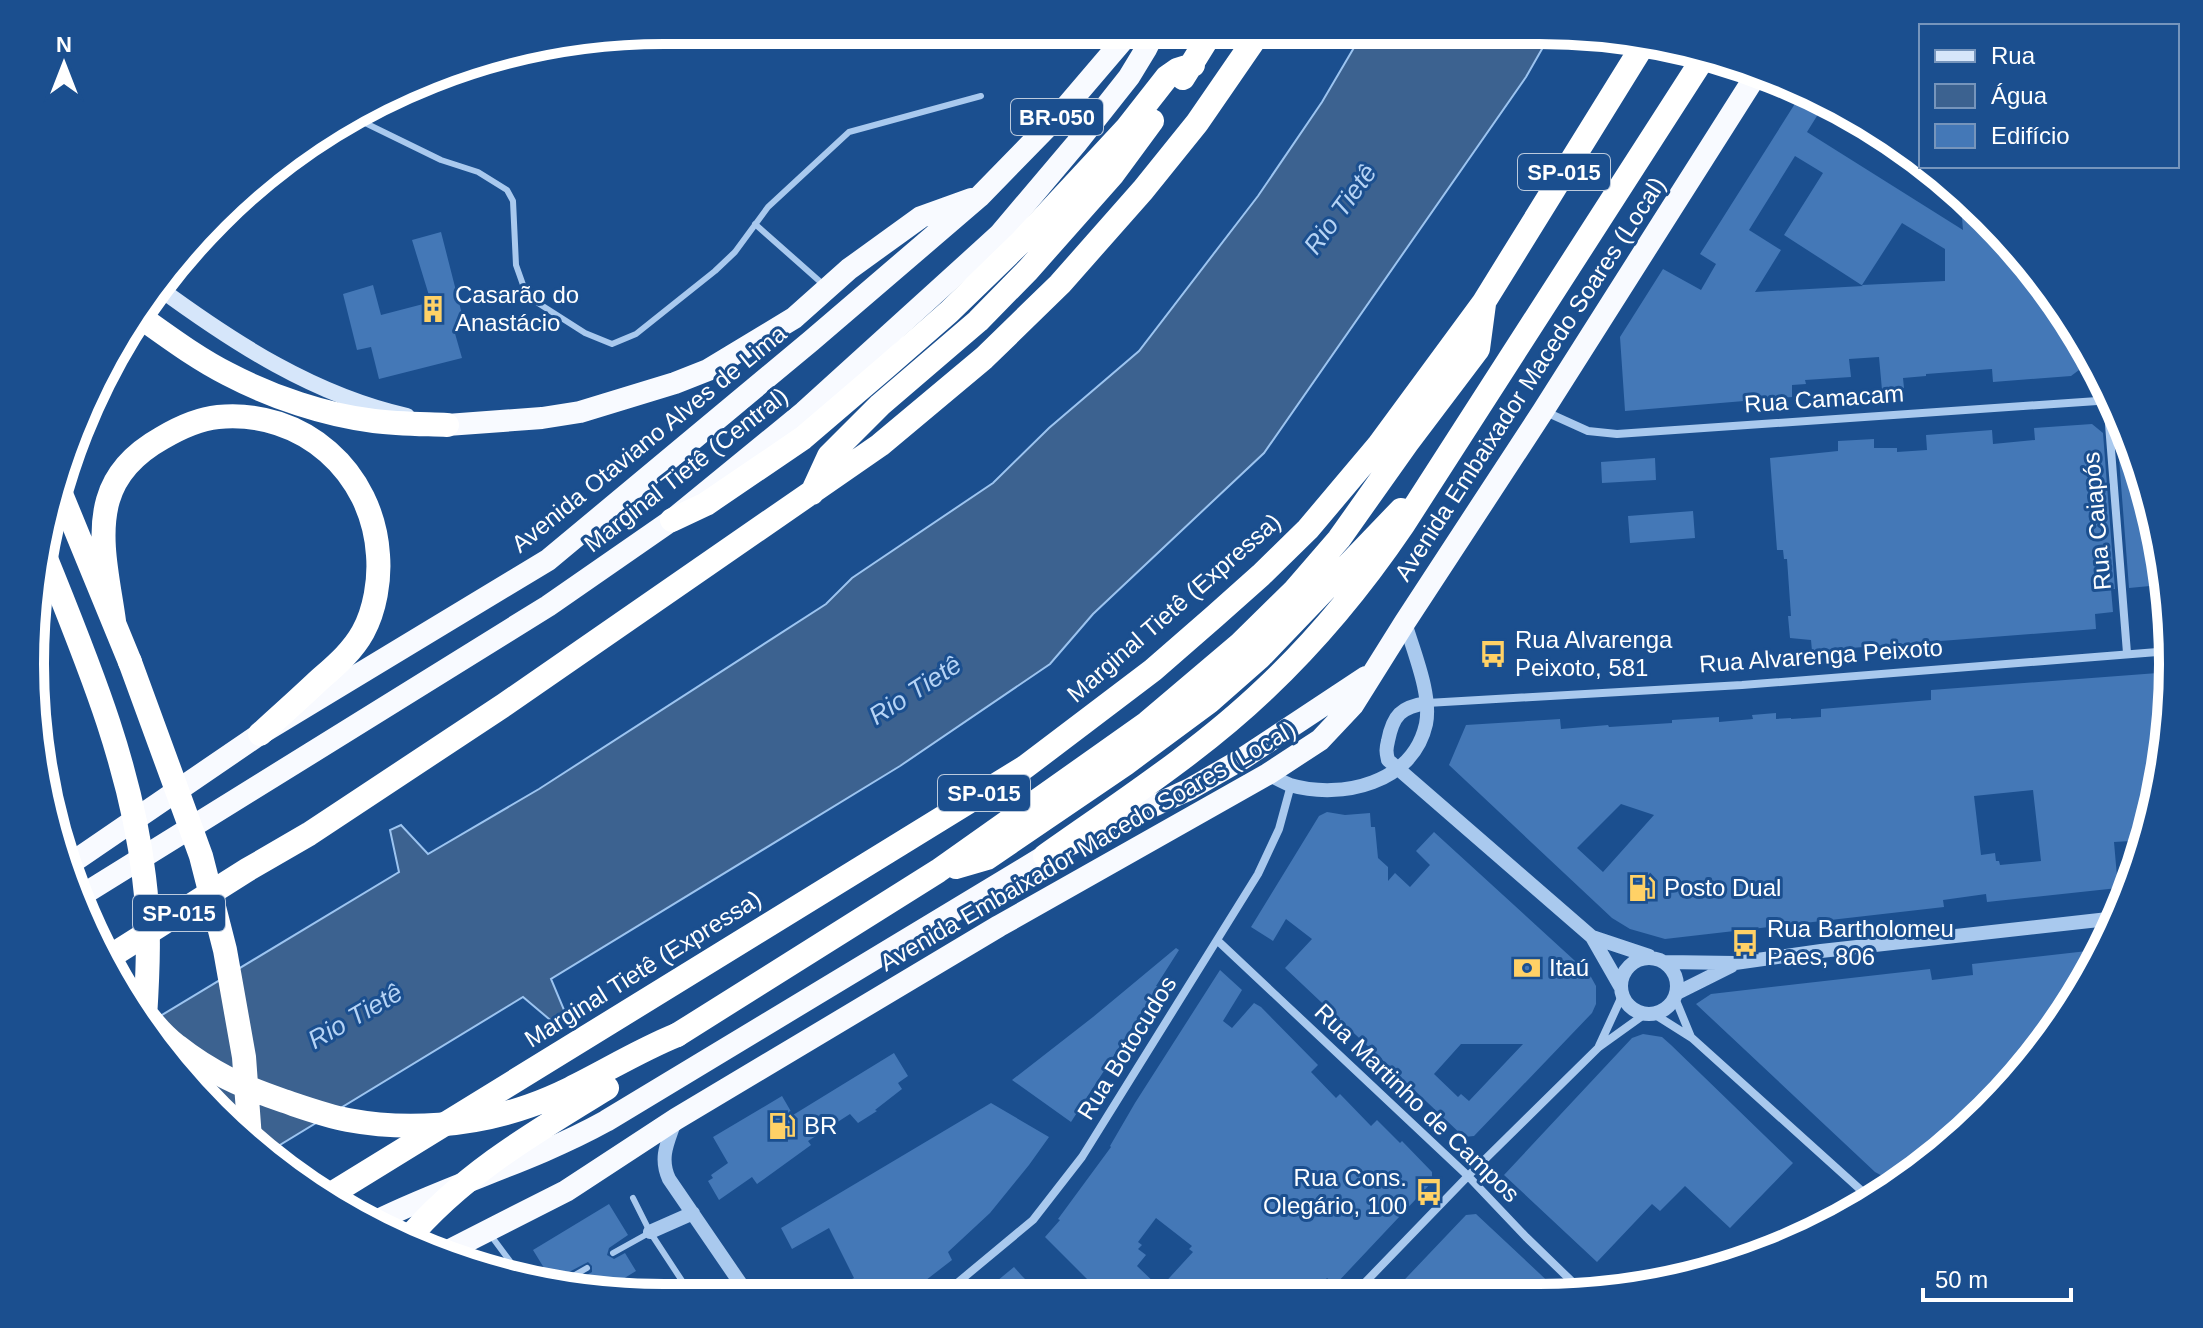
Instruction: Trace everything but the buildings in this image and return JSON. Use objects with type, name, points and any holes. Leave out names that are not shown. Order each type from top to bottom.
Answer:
[{"type":"highway","name":"Avenida Otaviano Alves de Lima","points":[[76,860],[260,734],[548,560],[979,197],[1059,115],[1120,44]]},
{"type":"highway","name":"Marginal Tietê (Central)","points":[[87,891],[548,606],[672,520],[804,412],[999,235],[1129,77],[1148,44]]},
{"type":"highway","points":[[811,493],[829,456],[880,405],[978,321],[1113,174],[1193,65],[1205,44]]},
{"type":"highway","name":"SP-015","points":[[116,953],[309,834],[504,705],[880,445],[984,358],[1060,284],[1197,123],[1251,44]]},
{"type":"highway","name":"Marginal Tietê (Expressa)","points":[[337,1190],[1025,767],[1092,718],[1184,643],[1308,529],[1378,446],[1484,302],[1639,52]]},
{"type":"highway","points":[[672,520],[706,504],[803,438],[897,358],[1022,241],[1127,128],[1167,77],[1193,65]]},
{"type":"highway","points":[[385,1217],[580,1135],[1045,856],[1188,754],[1265,689],[1327,626],[1381,557],[1699,65]]},
{"type":"highway","name":"Avenida Embaixador Macedo Soares (Local)","points":[[455,1247],[566,1191],[676,1119],[999,926],[1268,774],[1320,740],[1353,705],[1752,82]]},
{"type":"highway","points":[[147,322],[228,375],[328,412],[372,421],[447,425],[542,418],[580,412],[708,370],[794,318],[849,269],[921,217],[979,197]]},
{"type":"highway","points":[[176,1045],[241,1086],[348,1120],[391,1125],[463,1122],[527,1107],[576,1088],[645,1048],[677,1035],[938,871],[1147,723],[1239,645],[1294,591],[1339,539],[1478,349],[1484,302]]},
{"type":"highway","points":[[114,621],[104,529],[108,500],[118,477],[135,456],[187,425],[217,417],[251,417],[282,426],[309,438],[333,456],[353,478],[368,505],[377,535],[379,567],[375,599],[364,630],[349,653],[260,734]]},
{"type":"highway","points":[[938,871],[987,858],[1125,764],[1210,701],[1260,657],[1382,528],[1432,481]]},
{"type":"highway","points":[[65,504],[130,662],[201,856],[222,937],[244,1057],[249,1124]]},
{"type":"highway","points":[[51,571],[112,731],[127,786],[144,878],[148,956],[146,1004]]},
{"type":"highway","points":[[1045,856],[1190,789],[1242,759],[1373,672]]},
{"type":"highway","points":[[415,1232],[449,1196],[498,1157],[654,1059],[677,1035]]},
{"type":"main road","points":[[167,294],[217,330],[314,384],[393,413],[447,425]]},
{"type":"street","name":"Rua Camacam","points":[[1543,411],[1588,431],[1617,434],[2100,401]]},
{"type":"street","name":"Rua Caiapós","points":[[2112,427],[2127,653]]},
{"type":"street","points":[[1268,774],[1291,785],[1321,790],[1349,789],[1370,784],[1408,761],[1426,723],[1427,703],[1405,622]]},
{"type":"street","name":"Rua Alvarenga Peixoto","points":[[1427,703],[1742,685],[2159,652]]},
{"type":"street","points":[[1427,703],[1412,705],[1395,718],[1385,751],[1388,760],[1592,937],[1631,1008],[1650,1014],[1692,1038],[1863,1192]]},
{"type":"street","name":"Rua Botocudos","points":[[956,1284],[1033,1220],[1082,1157],[1258,874],[1279,829],[1291,785]]},
{"type":"street","points":[[1599,1047],[1621,991],[1622,976],[1634,961],[1643,958],[1735,963],[2103,920]]},
{"type":"street","points":[[1592,937],[1659,960],[1675,974],[1678,982],[1676,996],[1692,1038]]},
{"type":"street","name":"Rua Martinho de Campos","points":[[1218,941],[1468,1176],[1574,1283]]},
{"type":"street","points":[[1364,1284],[1599,1047],[1650,1014],[1663,1011],[1676,996],[1735,963]]},
{"type":"street","points":[[676,1119],[663,1162],[669,1179],[741,1284]]},
{"type":"street","points":[[468,1252],[530,1209]]},
{"type":"street","points":[[650,1232],[693,1213]]},
{"type":"lane","points":[[363,122],[441,160],[478,172],[507,190],[513,201],[516,265],[527,296],[585,333],[612,344],[636,334],[715,271],[735,252],[768,207],[849,132],[981,96]]},
{"type":"lane","points":[[755,224],[828,288]]},
{"type":"lane","points":[[68,495],[75,527]]},
{"type":"lane","points":[[633,1198],[650,1232],[684,1284]]},
{"type":"lane","points":[[613,1253],[650,1232]]},
{"type":"lane","points":[[492,1237],[513,1265]]},
{"type":"lane","points":[[572,1277],[587,1268]]},
{"type":"water","name":"Rio Tietê","points":[[1356,44],[1545,44],[1526,77],[1264,453],[1093,614],[1050,664],[900,766],[551,979],[567,1017],[555,1024],[523,997],[276,1147],[198,1073],[156,1019],[399,872],[390,830],[401,825],[428,854],[539,789],[826,604],[852,578],[993,483],[1049,428],[1139,351],[1258,196],[1322,102]]},
{"type":"place","name":"Casarão do Anastácio","points":[[433,309]]},
{"type":"place","name":"Rua Alvarenga Peixoto, 581","points":[[1493,654]]},
{"type":"place","name":"Posto Dual","points":[[1642,888]]},
{"type":"place","name":"Rua Bartholomeu Paes, 806","points":[[1745,943]]},
{"type":"place","name":"Itaú","points":[[1527,968]]},
{"type":"place","name":"BR","points":[[782,1126]]},
{"type":"place","name":"Rua Cons. Olegário, 100","points":[[1429,1192]]}]
